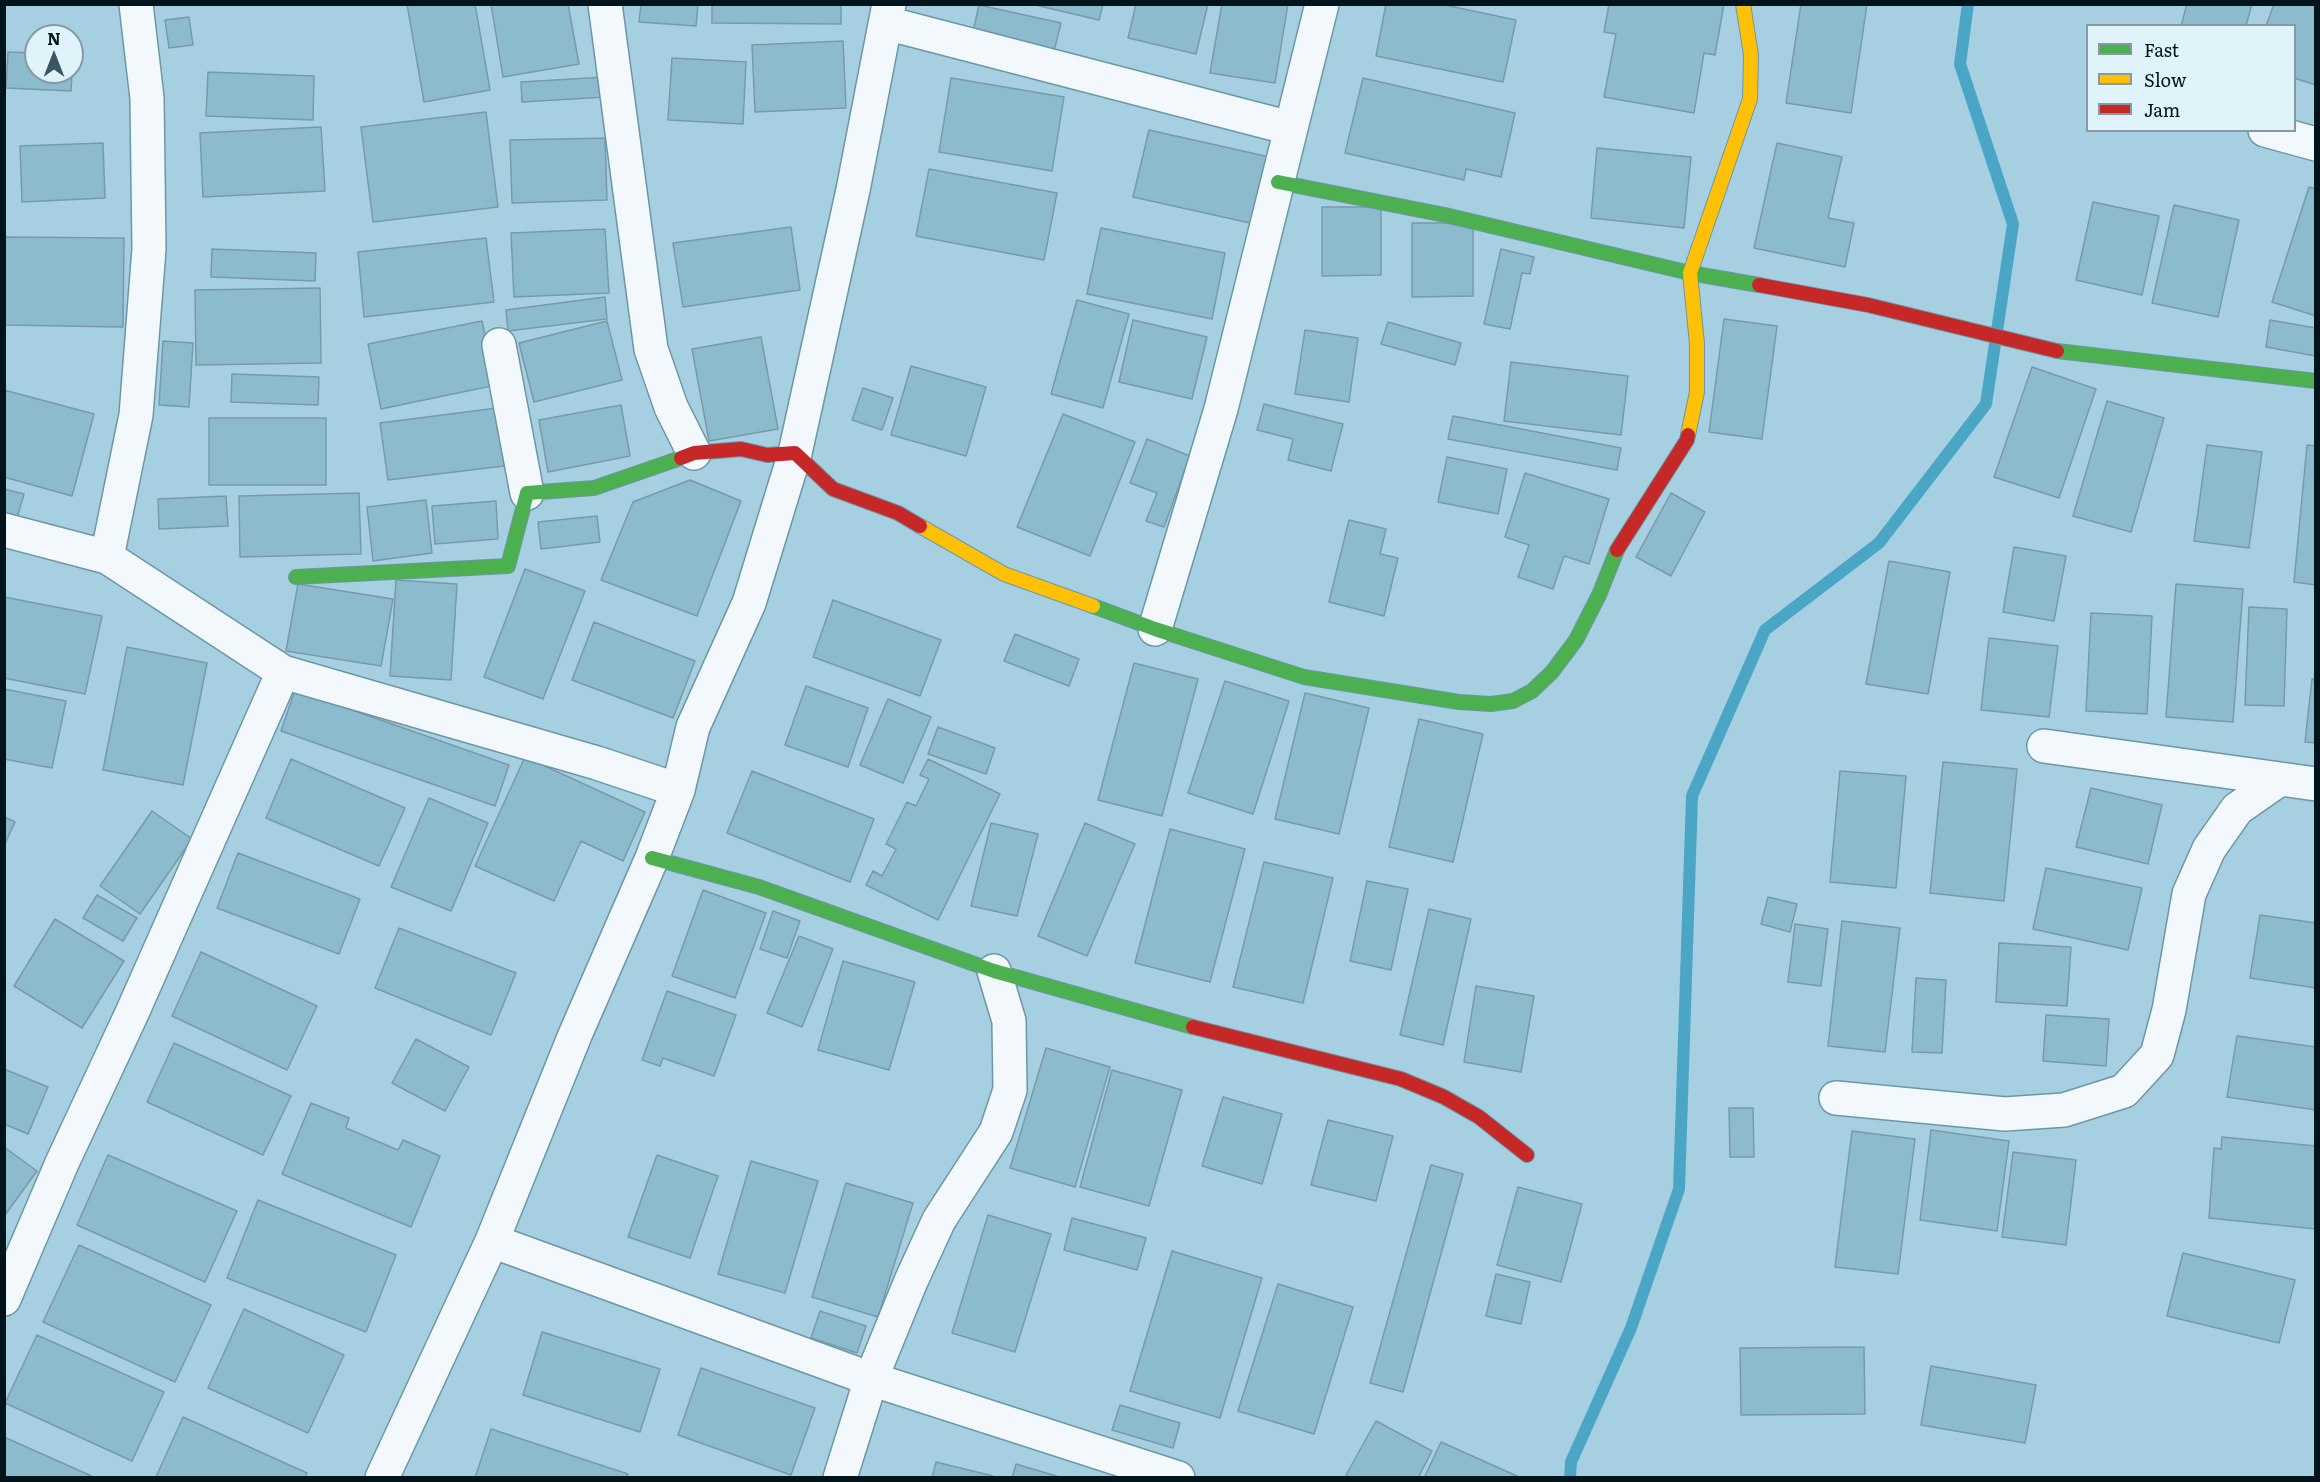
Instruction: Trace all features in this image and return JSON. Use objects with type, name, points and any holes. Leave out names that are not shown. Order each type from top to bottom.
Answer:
[{"type":"street","points":[[107,557],[136,415],[149,249],[147,98],[136,4]]},
{"type":"street","points":[[605,4],[651,349],[671,407],[694,453]]},
{"type":"street","points":[[1155,629],[1221,409],[1322,4]]},
{"type":"street","points":[[527,493],[594,488],[694,453],[741,449],[767,455],[795,453],[833,489],[898,513],[1004,574],[1155,629],[1304,677],[1460,702],[1491,704],[1513,701],[1532,691],[1552,672],[1576,640],[1599,595],[1619,544],[1687,440],[1697,392],[1697,344],[1690,273],[1750,99],[1751,55],[1743,4]]},
{"type":"street","points":[[382,1478],[492,1241],[575,1035],[652,858],[678,790],[693,727],[749,603],[795,453],[853,190],[887,14],[1290,128]]},
{"type":"street","points":[[2272,132],[2316,144]]},
{"type":"street","points":[[1278,182],[1445,215],[1690,273],[1868,305],[2069,354],[2316,381]]},
{"type":"street","points":[[296,577],[508,566],[527,493],[499,345]]},
{"type":"street","points":[[4,530],[107,557],[283,672],[597,762],[678,790]]},
{"type":"street","points":[[4,1299],[62,1163],[132,1013],[283,672]]},
{"type":"street","points":[[2044,746],[2316,784]]},
{"type":"street","points":[[1836,1098],[2005,1114],[2064,1110],[2124,1091],[2157,1054],[2169,1010],[2189,894],[2209,849],[2237,809],[2280,779]]},
{"type":"street","points":[[652,858],[759,887],[994,971],[1227,1036],[1401,1079],[1444,1097],[1479,1117],[1527,1155]]},
{"type":"street","points":[[840,1478],[871,1379],[911,1281],[939,1220],[996,1132],[1010,1090],[1009,1021],[994,971]]},
{"type":"street","points":[[492,1241],[871,1379],[1178,1478]]},
{"type":"building","points":[[407,4],[475,4],[490,90],[424,102]]},
{"type":"building","points":[[491,4],[568,4],[579,64],[503,77]]},
{"type":"building","points":[[641,4],[698,4],[696,26],[639,22]]},
{"type":"building","points":[[712,4],[841,4],[841,24],[712,23]]},
{"type":"building","points":[[1031,4],[1103,4],[1099,20]]},
{"type":"building","points":[[1136,4],[1208,4],[1196,54],[1128,38]]},
{"type":"building","points":[[1222,4],[1288,4],[1275,83],[1210,73]]},
{"type":"building","points":[[1386,4],[1440,4],[1516,20],[1503,82],[1376,56]]},
{"type":"building","points":[[1609,4],[1724,4],[1715,55],[1704,53],[1694,113],[1604,97],[1616,34],[1604,32]]},
{"type":"building","points":[[1801,4],[1867,4],[1851,113],[1786,103]]},
{"type":"building","points":[[2187,4],[2252,4],[2247,24],[2182,24]]},
{"type":"building","points":[[2274,4],[2316,4],[2316,85],[2296,79],[2296,24],[2267,24]]},
{"type":"building","points":[[979,5],[1061,23],[1052,59],[971,41]]},
{"type":"building","points":[[189,17],[193,45],[169,48],[165,20]]},
{"type":"building","points":[[843,41],[846,108],[755,112],[752,45]]},
{"type":"building","points":[[8,52],[24,53],[24,84],[71,84],[71,91],[6,88]]},
{"type":"building","points":[[672,58],[746,62],[743,124],[668,120]]},
{"type":"building","points":[[208,72],[314,76],[313,120],[206,116]]},
{"type":"building","points":[[605,77],[606,97],[522,102],[521,82]]},
{"type":"building","points":[[951,78],[1064,97],[1052,171],[939,152]]},
{"type":"building","points":[[1363,78],[1515,113],[1501,177],[1466,169],[1464,180],[1345,153]]},
{"type":"building","points":[[486,112],[498,207],[373,222],[361,127]]},
{"type":"building","points":[[321,127],[325,191],[203,197],[200,133]]},
{"type":"building","points":[[1149,130],[1274,158],[1259,225],[1133,197]]},
{"type":"building","points":[[605,138],[607,200],[512,203],[510,140]]},
{"type":"building","points":[[103,143],[105,198],[22,202],[20,146]]},
{"type":"building","points":[[1777,143],[1842,157],[1828,218],[1854,223],[1845,267],[1754,248]]},
{"type":"building","points":[[1597,148],[1691,157],[1684,228],[1591,218]]},
{"type":"building","points":[[929,169],[1057,193],[1044,260],[916,236]]},
{"type":"building","points":[[2309,187],[2316,189],[2316,316],[2272,302]]},
{"type":"building","points":[[2093,202],[2159,216],[2142,295],[2076,280]]},
{"type":"building","points":[[2174,205],[2239,220],[2218,317],[2152,303]]},
{"type":"building","points":[[1322,207],[1381,207],[1381,275],[1322,276]]},
{"type":"building","points":[[1412,223],[1473,223],[1473,296],[1412,297]]},
{"type":"building","points":[[791,227],[800,290],[683,307],[673,243]]},
{"type":"building","points":[[1101,228],[1225,253],[1212,319],[1087,294]]},
{"type":"building","points":[[605,229],[609,293],[514,297],[511,233]]},
{"type":"building","points":[[4,237],[124,238],[123,327],[4,325]]},
{"type":"building","points":[[486,238],[494,302],[364,317],[358,252]]},
{"type":"building","points":[[212,249],[316,253],[315,281],[211,277]]},
{"type":"building","points":[[1501,249],[1534,257],[1530,274],[1522,273],[1510,329],[1484,324]]},
{"type":"building","points":[[320,288],[321,363],[196,365],[195,290]]},
{"type":"building","points":[[605,297],[607,319],[508,331],[506,310]]},
{"type":"building","points":[[1077,300],[1129,314],[1103,408],[1051,394]]},
{"type":"building","points":[[1724,319],[1777,326],[1762,439],[1709,432]]},
{"type":"building","points":[[1133,320],[1207,337],[1192,399],[1119,382]]},
{"type":"building","points":[[2270,320],[2316,328],[2316,356],[2266,347]]},
{"type":"building","points":[[482,321],[496,385],[381,409],[368,344]]},
{"type":"building","points":[[607,321],[622,380],[534,402],[519,343]]},
{"type":"building","points":[[1388,322],[1461,343],[1455,365],[1381,344]]},
{"type":"building","points":[[1305,330],[1358,338],[1349,402],[1295,394]]},
{"type":"building","points":[[761,337],[778,429],[709,441],[692,349]]},
{"type":"building","points":[[163,341],[193,343],[189,407],[159,405]]},
{"type":"building","points":[[1511,362],[1628,376],[1621,435],[1504,421]]},
{"type":"building","points":[[911,366],[986,387],[966,456],[891,435]]},
{"type":"building","points":[[2032,367],[2096,389],[2059,498],[1994,477]]},
{"type":"building","points":[[232,374],[319,377],[318,405],[231,402]]},
{"type":"building","points":[[863,388],[893,398],[882,430],[852,420]]},
{"type":"building","points":[[4,390],[94,414],[72,496],[4,477]]},
{"type":"building","points":[[2107,401],[2164,418],[2131,532],[2073,516]]},
{"type":"building","points":[[1264,404],[1343,424],[1331,471],[1288,460],[1293,439],[1257,430]]},
{"type":"building","points":[[621,405],[630,456],[548,472],[539,420]]},
{"type":"building","points":[[497,408],[504,466],[388,480],[380,423]]},
{"type":"building","points":[[1063,414],[1135,442],[1090,556],[1017,527]]},
{"type":"building","points":[[1453,416],[1621,448],[1617,470],[1448,439]]},
{"type":"building","points":[[209,418],[326,418],[326,485],[209,485]]},
{"type":"building","points":[[1147,439],[1190,456],[1164,527],[1146,521],[1157,493],[1130,483]]},
{"type":"building","points":[[2207,445],[2262,452],[2249,548],[2194,541]]},
{"type":"building","points":[[2307,445],[2316,446],[2316,585],[2294,582]]},
{"type":"building","points":[[1447,457],[1507,469],[1498,514],[1438,502]]},
{"type":"building","points":[[1525,473],[1609,499],[1589,564],[1564,556],[1553,589],[1518,577],[1529,545],[1505,537]]},
{"type":"building","points":[[690,480],[741,501],[697,616],[601,580],[633,502]]},
{"type":"building","points":[[4,489],[24,494],[16,521],[4,518]]},
{"type":"building","points":[[359,493],[361,554],[240,557],[239,496]]},
{"type":"building","points":[[1671,493],[1705,512],[1671,576],[1636,557]]},
{"type":"building","points":[[226,496],[228,526],[159,529],[158,499]]},
{"type":"building","points":[[426,500],[432,553],[373,561],[367,507]]},
{"type":"building","points":[[496,501],[498,539],[435,544],[432,506]]},
{"type":"building","points":[[597,516],[600,542],[541,549],[538,522]]},
{"type":"building","points":[[1349,520],[1386,529],[1380,554],[1398,558],[1384,616],[1329,602]]},
{"type":"building","points":[[2014,547],[2066,556],[2054,621],[2003,612]]},
{"type":"building","points":[[1889,561],[1950,572],[1928,694],[1866,684]]},
{"type":"building","points":[[525,569],[585,591],[543,699],[484,677]]},
{"type":"building","points":[[396,580],[457,584],[451,680],[390,676]]},
{"type":"building","points":[[298,584],[393,599],[381,666],[286,651]]},
{"type":"building","points":[[2176,584],[2243,589],[2233,722],[2166,717]]},
{"type":"building","points":[[4,597],[102,616],[85,694],[4,678]]},
{"type":"building","points":[[833,600],[941,640],[920,696],[813,657]]},
{"type":"building","points":[[2249,607],[2287,609],[2284,706],[2245,705]]},
{"type":"building","points":[[2091,613],[2152,616],[2147,714],[2086,711]]},
{"type":"building","points":[[594,622],[695,661],[673,718],[572,680]]},
{"type":"building","points":[[1015,634],[1079,659],[1069,686],[1004,661]]},
{"type":"building","points":[[1989,638],[2058,646],[2049,717],[1981,710]]},
{"type":"building","points":[[127,647],[207,663],[183,785],[103,770]]},
{"type":"building","points":[[1134,663],[1198,679],[1162,816],[1098,800]]},
{"type":"building","points":[[2312,679],[2316,679],[2316,743],[2305,742]]},
{"type":"building","points":[[1225,681],[1289,701],[1253,814],[1188,793]]},
{"type":"building","points":[[806,686],[868,708],[848,767],[785,745]]},
{"type":"building","points":[[4,689],[66,701],[52,768],[4,759]]},
{"type":"building","points":[[295,690],[509,765],[495,806],[281,731]]},
{"type":"building","points":[[1305,693],[1369,708],[1339,834],[1275,819]]},
{"type":"building","points":[[888,699],[931,717],[903,783],[860,765]]},
{"type":"building","points":[[1419,719],[1483,734],[1453,862],[1389,847]]},
{"type":"building","points":[[938,727],[995,748],[986,774],[928,754]]},
{"type":"building","points":[[525,757],[645,812],[623,861],[581,841],[554,901],[475,866]]},
{"type":"building","points":[[291,759],[405,808],[379,866],[266,818]]},
{"type":"building","points":[[928,759],[1000,794],[938,920],[866,885],[873,871],[882,876],[896,849],[886,844],[907,802],[916,806],[929,779],[920,775]]},
{"type":"building","points":[[1943,762],[2017,769],[2004,901],[1930,893]]},
{"type":"building","points":[[752,771],[874,819],[850,882],[727,833]]},
{"type":"building","points":[[1840,771],[1906,776],[1896,888],[1830,882]]},
{"type":"building","points":[[2091,788],[2162,805],[2148,864],[2076,847]]},
{"type":"building","points":[[429,798],[488,823],[451,911],[391,887]]},
{"type":"building","points":[[152,811],[192,839],[140,914],[100,886]]},
{"type":"building","points":[[4,817],[15,822],[4,846]]},
{"type":"building","points":[[991,823],[1038,834],[1017,916],[971,906]]},
{"type":"building","points":[[1085,823],[1135,844],[1087,956],[1038,936]]},
{"type":"building","points":[[1170,829],[1245,849],[1210,982],[1135,963]]},
{"type":"building","points":[[238,853],[360,899],[339,954],[217,908]]},
{"type":"building","points":[[1264,862],[1333,878],[1303,1003],[1233,987]]},
{"type":"building","points":[[2046,868],[2142,888],[2128,950],[2033,929]]},
{"type":"building","points":[[1367,881],[1408,889],[1391,970],[1350,961]]},
{"type":"building","points":[[703,890],[766,913],[735,998],[672,976]]},
{"type":"building","points":[[97,895],[137,918],[123,941],[83,918]]},
{"type":"building","points":[[1768,897],[1797,904],[1790,932],[1761,924]]},
{"type":"building","points":[[1429,909],[1471,919],[1443,1045],[1400,1035]]},
{"type":"building","points":[[773,911],[800,921],[787,958],[760,949]]},
{"type":"building","points":[[2260,915],[2316,923],[2316,988],[2250,978]]},
{"type":"building","points":[[55,919],[124,961],[82,1028],[14,986]]},
{"type":"building","points":[[1842,921],[1900,928],[1885,1052],[1828,1046]]},
{"type":"building","points":[[1795,924],[1828,929],[1821,986],[1788,982]]},
{"type":"building","points":[[399,928],[516,973],[491,1035],[375,988]]},
{"type":"building","points":[[799,936],[833,949],[802,1027],[767,1013]]},
{"type":"building","points":[[1999,943],[2071,947],[2067,1006],[1996,1002]]},
{"type":"building","points":[[201,952],[317,1006],[287,1070],[172,1016]]},
{"type":"building","points":[[843,961],[915,982],[889,1070],[818,1050]]},
{"type":"building","points":[[1916,978],[1946,980],[1942,1053],[1912,1052]]},
{"type":"building","points":[[1476,986],[1534,996],[1521,1072],[1464,1062]]},
{"type":"building","points":[[667,991],[736,1015],[714,1076],[663,1058],[660,1066],[642,1060]]},
{"type":"building","points":[[2046,1015],[2109,1019],[2106,1066],[2043,1061]]},
{"type":"building","points":[[2237,1036],[2316,1047],[2316,1110],[2227,1097]]},
{"type":"building","points":[[416,1039],[469,1067],[445,1111],[392,1083]]},
{"type":"building","points":[[174,1043],[291,1096],[263,1155],[147,1102]]},
{"type":"building","points":[[1046,1048],[1110,1067],[1075,1187],[1010,1168]]},
{"type":"building","points":[[4,1069],[48,1087],[28,1134],[4,1124]]},
{"type":"building","points":[[1112,1070],[1182,1090],[1149,1206],[1080,1187]]},
{"type":"building","points":[[1223,1097],[1282,1114],[1262,1184],[1202,1166]]},
{"type":"building","points":[[311,1103],[349,1118],[346,1128],[398,1150],[403,1140],[440,1156],[411,1227],[282,1174]]},
{"type":"building","points":[[1729,1108],[1753,1108],[1754,1157],[1730,1157]]},
{"type":"building","points":[[1328,1120],[1393,1136],[1376,1201],[1311,1185]]},
{"type":"building","points":[[1931,1130],[2009,1141],[1997,1231],[1920,1220]]},
{"type":"building","points":[[1852,1131],[1915,1139],[1898,1274],[1835,1267]]},
{"type":"building","points":[[2222,1137],[2316,1146],[2316,1229],[2209,1218],[2214,1148],[2221,1149]]},
{"type":"building","points":[[4,1147],[37,1171],[5,1215],[4,1215]]},
{"type":"building","points":[[2013,1152],[2076,1160],[2066,1245],[2002,1237]]},
{"type":"building","points":[[108,1155],[237,1211],[205,1282],[77,1225]]},
{"type":"building","points":[[657,1155],[718,1176],[690,1258],[628,1237]]},
{"type":"building","points":[[751,1161],[818,1181],[785,1293],[718,1274]]},
{"type":"building","points":[[1431,1165],[1463,1174],[1403,1392],[1370,1383]]},
{"type":"building","points":[[846,1183],[913,1203],[878,1317],[812,1297]]},
{"type":"building","points":[[1518,1187],[1582,1204],[1561,1282],[1497,1265]]},
{"type":"building","points":[[258,1200],[396,1255],[366,1332],[227,1278]]},
{"type":"building","points":[[988,1215],[1051,1234],[1015,1352],[952,1333]]},
{"type":"building","points":[[1072,1218],[1146,1238],[1137,1270],[1064,1250]]},
{"type":"building","points":[[79,1245],[211,1305],[175,1382],[43,1322]]},
{"type":"building","points":[[1172,1251],[1262,1278],[1220,1418],[1130,1391]]},
{"type":"building","points":[[2183,1253],[2295,1280],[2279,1343],[2167,1316]]},
{"type":"building","points":[[1496,1274],[1530,1282],[1521,1324],[1486,1316]]},
{"type":"building","points":[[1278,1284],[1353,1307],[1314,1434],[1238,1411]]},
{"type":"building","points":[[244,1309],[344,1355],[308,1433],[208,1388]]},
{"type":"building","points":[[820,1311],[866,1326],[857,1353],[811,1338]]},
{"type":"building","points":[[542,1332],[660,1369],[640,1432],[523,1395]]},
{"type":"building","points":[[37,1335],[164,1392],[132,1461],[5,1403]]},
{"type":"building","points":[[1864,1347],[1865,1414],[1741,1415],[1740,1348]]},
{"type":"building","points":[[1931,1366],[2036,1385],[2025,1443],[1921,1425]]},
{"type":"building","points":[[701,1368],[815,1408],[791,1475],[678,1435]]},
{"type":"building","points":[[1120,1405],[1180,1423],[1173,1448],[1112,1430]]},
{"type":"building","points":[[183,1417],[307,1473],[305,1478],[156,1477]]},
{"type":"building","points":[[1376,1421],[1432,1451],[1418,1478],[1350,1478],[1346,1475]]},
{"type":"building","points":[[491,1429],[628,1474],[627,1478],[475,1478]]},
{"type":"building","points":[[4,1437],[96,1478],[4,1478]]},
{"type":"building","points":[[1441,1442],[1517,1476],[1516,1478],[1424,1478]]},
{"type":"building","points":[[936,1462],[993,1476],[993,1478],[932,1478]]},
{"type":"building","points":[[1016,1464],[1063,1478],[1012,1478]]},
{"type":"waterway","points":[[1570,1478],[1571,1462],[1631,1328],[1679,1189],[1692,796],[1765,630],[1879,543],[1986,404],[2013,224],[1960,64],[1968,4]]},
{"type":"traffic: fast","points":[[1278,182],[1445,215],[1690,273],[1759,285]]},
{"type":"traffic: fast","points":[[2057,351],[2316,381]]},
{"type":"traffic: fast","points":[[296,577],[508,566],[527,493],[594,488],[681,458]]},
{"type":"traffic: fast","points":[[1093,606],[1155,629],[1304,677],[1459,702],[1491,704],[1513,701],[1532,691],[1552,672],[1576,640],[1599,595],[1617,550]]},
{"type":"traffic: fast","points":[[652,858],[759,887],[994,971],[1193,1027]]},
{"type":"traffic: slow","points":[[1688,435],[1697,392],[1697,344],[1690,273],[1750,99],[1751,55],[1743,4]]},
{"type":"traffic: slow","points":[[920,526],[1004,574],[1093,606]]},
{"type":"traffic: jam","points":[[1759,285],[1868,305],[2057,351]]},
{"type":"traffic: jam","points":[[1617,550],[1688,435]]},
{"type":"traffic: jam","points":[[681,458],[694,453],[741,449],[767,455],[795,453],[833,489],[898,513],[920,526]]},
{"type":"traffic: jam","points":[[1193,1027],[1401,1079],[1444,1097],[1479,1117],[1527,1155]]}]
